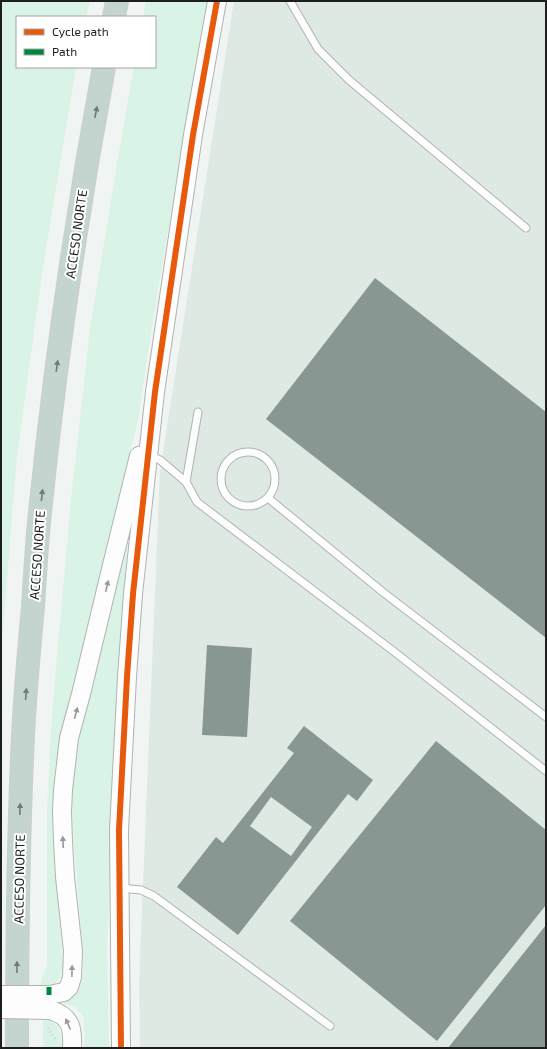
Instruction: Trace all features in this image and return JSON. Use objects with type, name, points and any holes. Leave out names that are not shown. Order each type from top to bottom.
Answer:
[{"type":"highway","points":[[114,16],[117,1]]},
{"type":"highway","name":"ACCESO NORTE","points":[[17,1048],[17,954],[23,733],[41,505],[56,370],[89,151],[104,68]]},
{"type":"street","points":[[121,1048],[119,830],[133,594],[156,392],[193,135],[217,1]]},
{"type":"street","points":[[1,1009],[49,1002],[69,987],[72,977],[73,951],[65,877],[62,812],[69,738],[156,392]]},
{"type":"street","points":[[1,995],[49,1002],[57,1012],[69,1021],[72,1033],[72,1048]]},
{"type":"lane","points":[[290,1],[318,49],[349,80],[526,228]]},
{"type":"lane","points":[[186,482],[198,412]]},
{"type":"lane","points":[[246,452],[256,453],[264,457],[270,463],[274,472],[275,482],[273,490],[268,498],[253,506],[244,506],[236,503],[230,498],[224,491],[222,483],[224,467],[229,460],[237,454],[246,452]]},
{"type":"lane","points":[[149,455],[160,460],[186,482],[197,502],[392,650],[546,771]]},
{"type":"lane","points":[[268,498],[384,593],[546,717]]},
{"type":"lane","points":[[120,888],[141,890],[154,896],[330,1026]]},
{"type":"shaded area","points":[[234,1],[546,1],[546,1048],[140,1048],[139,983],[160,471]]},
{"type":"green space","points":[[1,1],[90,1],[86,16],[16,16],[16,68],[76,68],[42,274],[17,456],[1,652]]},
{"type":"green space","points":[[146,1],[208,1],[196,61],[138,420],[73,684],[55,767],[52,817],[63,965],[59,978],[55,984],[40,985],[47,965],[47,810],[52,714],[71,500],[90,329],[134,68],[156,68],[156,16],[143,16]]},
{"type":"green space","points":[[127,547],[119,677],[107,944],[109,1048],[84,1048],[85,1036],[83,1016],[75,1007],[64,1003],[64,1000],[80,986],[83,976],[83,955],[73,831],[72,793],[83,717],[113,593]]},
{"type":"green space","points":[[43,1018],[52,1019],[54,1022],[59,1033],[62,1048],[43,1048]]},
{"type":"building","points":[[375,278],[546,412],[546,638],[266,419]]},
{"type":"building","points":[[207,645],[252,648],[247,737],[202,735]]},
{"type":"building","points":[[304,726],[373,780],[357,801],[348,794],[238,935],[177,887],[216,837],[223,843],[294,753],[287,748]],"holes":[[[271,797],[312,827],[291,856],[250,826]]]},
{"type":"building","points":[[436,741],[546,830],[546,905],[437,1041],[290,921]]},
{"type":"building","points":[[546,925],[546,1048],[448,1048]]},
{"type":"marked path","points":[[49,987],[49,995]]},
{"type":"cycle path","points":[[121,1048],[119,830],[133,594],[155,392],[193,135],[217,1]]}]
